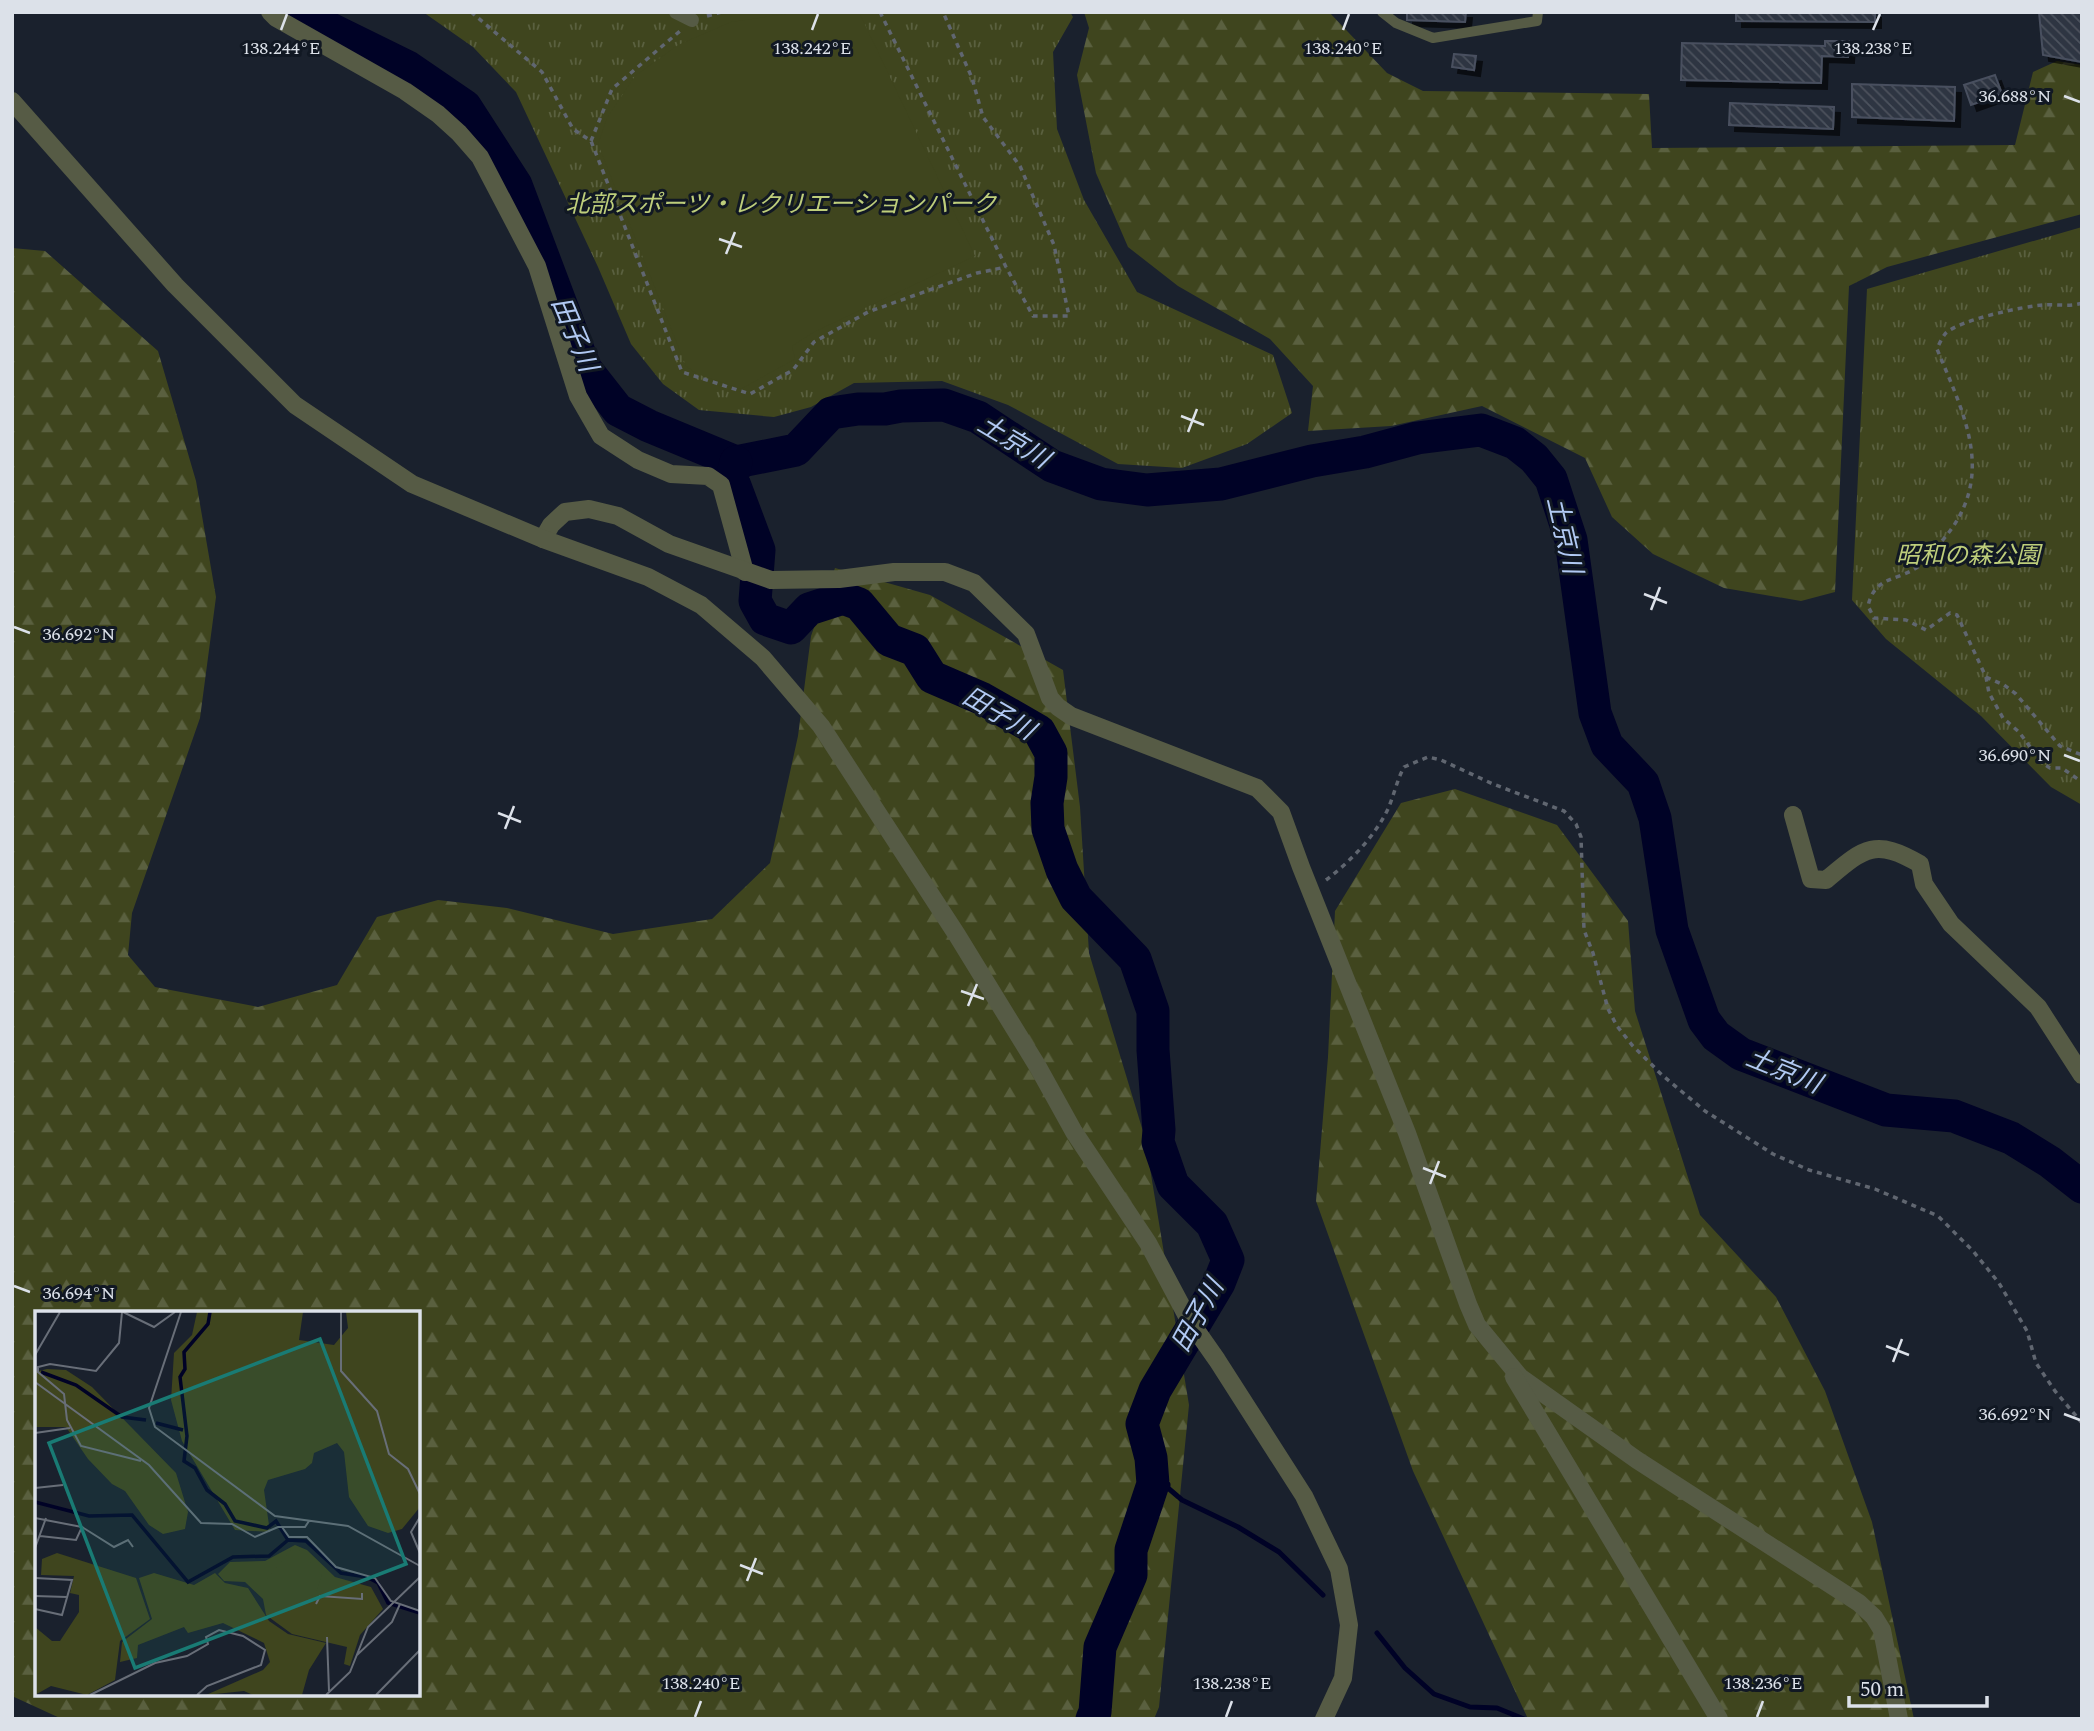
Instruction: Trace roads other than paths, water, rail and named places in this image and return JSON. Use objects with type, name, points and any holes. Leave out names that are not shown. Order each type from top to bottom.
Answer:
[{"type":"street","points":[[270,12],[276,18],[405,91],[438,114],[480,157],[537,266],[578,396],[601,436],[638,460],[671,474],[708,476],[721,485],[748,573]]},
{"type":"street","points":[[676,12],[692,20]]},
{"type":"street","points":[[12,101],[175,285],[295,405],[412,484],[543,539],[648,577],[701,605],[763,657],[821,726],[957,935],[1010,1020],[1074,1132],[1148,1243],[1189,1320],[1304,1496],[1339,1569],[1349,1625],[1343,1678],[1324,1719]]},
{"type":"street","points":[[543,539],[551,525],[565,512],[589,509],[618,516],[669,544],[771,580],[839,579],[920,570],[945,572],[974,583],[1026,634],[1050,698],[1071,716],[1258,789],[1281,812],[1407,1133],[1477,1325],[1520,1377],[1637,1460],[1859,1603],[1874,1617],[1882,1630],[1899,1719]]},
{"type":"street","points":[[1793,815],[1811,879],[1826,880],[1858,854],[1872,849],[1902,854],[1920,864],[1924,884],[1951,924],[2038,1007],[2082,1075]]},
{"type":"street","points":[[1499,1353],[1719,1719]]},
{"type":"lane","points":[[1382,12],[1396,23],[1433,38],[1537,21],[1538,12]]},
{"type":"waterway","name":"田子川","points":[[296,12],[408,67],[465,106],[516,185],[585,368],[618,410],[649,426],[736,462]]},
{"type":"waterway","name":"土京川","points":[[736,462],[796,450],[831,413],[901,406],[944,405],[978,417],[1052,466],[1101,484],[1147,490],[1221,484],[1417,438],[1481,430],[1515,443],[1534,458],[1551,479],[1571,540],[1595,713],[1607,745],[1643,783],[1655,818],[1672,930],[1704,1020],[1716,1036],[1741,1054],[1886,1110],[1954,1116],[2011,1138],[2050,1162],[2082,1187]]},
{"type":"waterway","name":"田子川","points":[[736,462],[732,478],[759,550],[755,601],[765,619],[791,628],[809,609],[843,598],[859,604],[889,640],[915,650],[932,677],[983,699],[1039,731],[1051,753],[1048,829],[1062,870],[1076,898],[1135,959],[1153,1011],[1158,1142],[1173,1185],[1212,1224],[1228,1260],[1219,1283],[1155,1390],[1142,1424],[1151,1458],[1153,1484],[1131,1550],[1131,1575],[1100,1647],[1095,1712],[1092,1719]]},
{"type":"waterway","points":[[1153,1474],[1168,1484],[1168,1488],[1182,1500],[1238,1527],[1279,1552],[1323,1595]]},
{"type":"waterway","points":[[1377,1633],[1405,1668],[1434,1694],[1470,1707],[1497,1708],[1524,1719]]},
{"type":"park label","name":"北部スポーツ・レクリエーションパーク","points":[[781,204]]},
{"type":"park label","name":"昭和の森公園","points":[[1968,555]]}]
